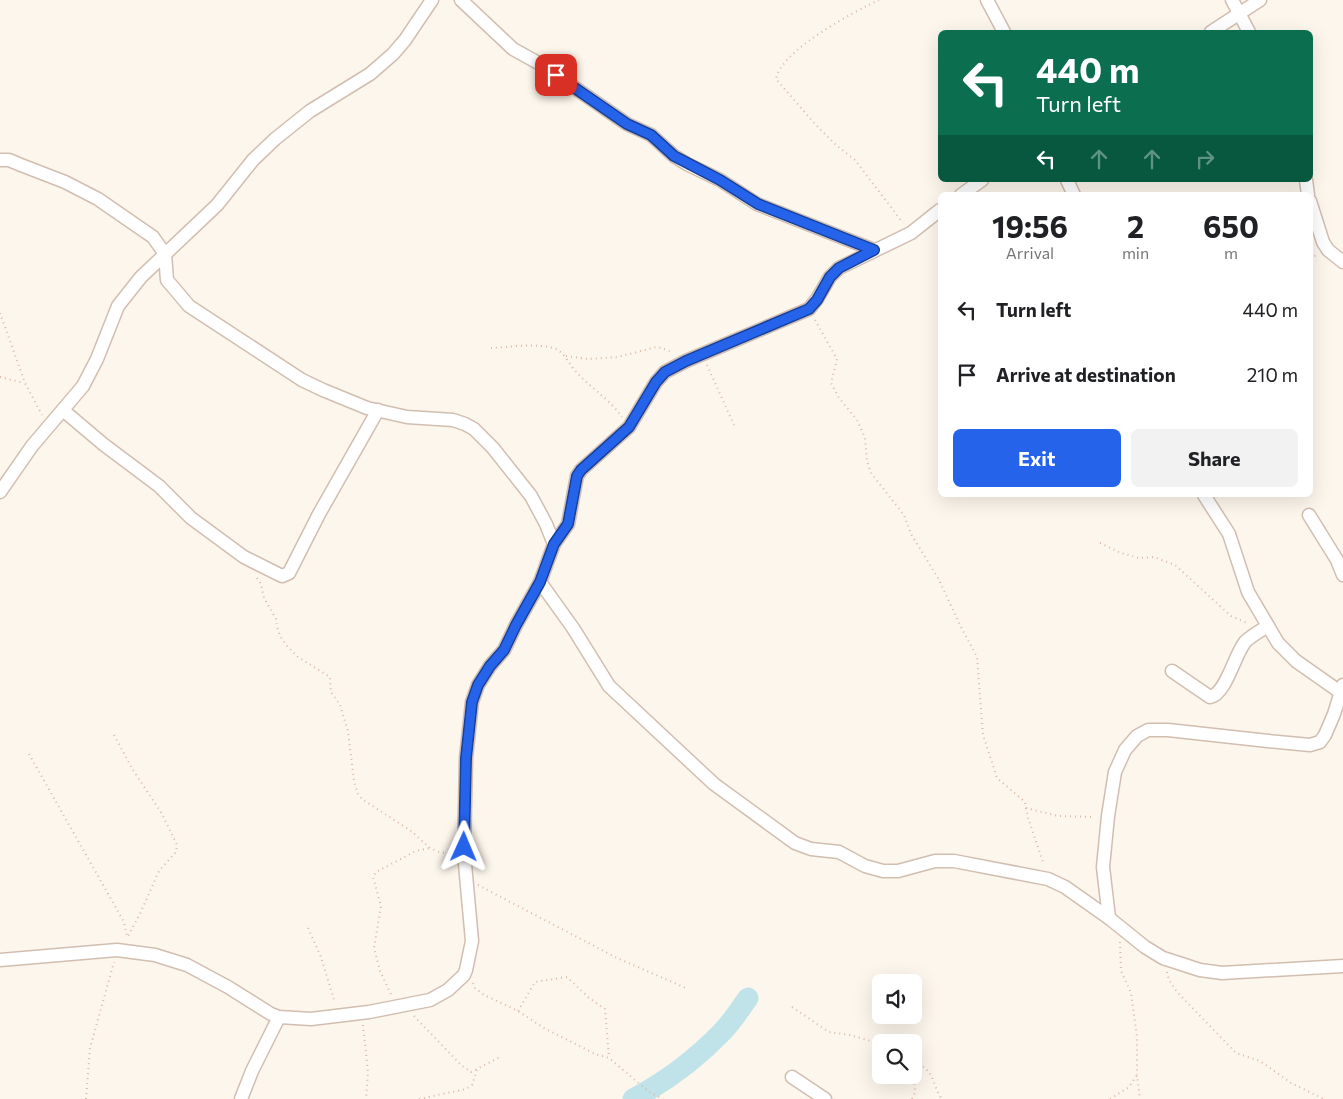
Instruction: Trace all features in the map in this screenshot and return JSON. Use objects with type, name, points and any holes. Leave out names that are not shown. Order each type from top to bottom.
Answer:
[{"type":"street","points":[[0,492],[32,446],[49,429],[83,386],[97,359],[118,306],[141,277],[217,205],[253,160],[275,139],[310,111],[370,74],[393,54],[405,40],[432,0]]},
{"type":"street","points":[[461,0],[513,49],[542,65],[627,124],[651,135],[686,164],[720,180],[758,204],[874,250]]},
{"type":"street","points":[[987,0],[1003,30]]},
{"type":"street","points":[[1232,0],[1248,30]]},
{"type":"street","points":[[1214,30],[1260,0]]},
{"type":"street","points":[[0,160],[9,160],[21,164],[65,182],[98,199],[153,237],[164,254],[168,280],[189,306],[302,380],[354,404],[407,416],[453,420],[474,429],[493,448],[531,496],[554,544]]},
{"type":"street","points":[[965,192],[979,182]]},
{"type":"street","points":[[1313,210],[1323,242],[1328,250],[1343,262]]},
{"type":"street","points":[[0,960],[121,951],[155,955],[187,965],[279,1017],[312,1019],[361,1013],[430,1000],[448,990],[464,975],[472,941],[465,879],[464,847],[466,758],[472,702],[478,685],[490,666],[504,650],[540,582],[554,544],[568,524],[577,476],[581,470],[629,427],[656,382],[665,372],[701,354],[809,309],[817,300],[830,277],[839,268],[911,234],[938,212]]},
{"type":"street","points":[[64,411],[103,444],[159,486],[191,518],[244,557],[282,576],[289,573],[319,514],[378,410]]},
{"type":"street","points":[[1109,918],[1103,867],[1108,816],[1115,772],[1125,750],[1136,736],[1148,730],[1168,730],[1310,745],[1320,742],[1325,736],[1342,691],[1296,661],[1264,629],[1248,592],[1229,534],[1205,497]]},
{"type":"street","points":[[1309,515],[1337,560],[1343,575]]},
{"type":"street","points":[[540,582],[573,628],[609,686],[714,784],[795,843],[811,849],[839,852],[865,866],[883,872],[936,861],[954,861],[1048,879],[1065,887],[1109,918],[1145,947],[1163,958],[1200,970],[1222,973],[1343,966]]},
{"type":"street","points":[[1172,671],[1210,697],[1214,696],[1224,686],[1238,653],[1246,641],[1264,629]]},
{"type":"street","points":[[240,1099],[279,1017]]},
{"type":"street","points":[[792,1077],[825,1099]]},
{"type":"path","points":[[879,0],[861,8],[819,33],[780,69],[776,80],[822,131],[855,160],[911,234]]},
{"type":"path","points":[[809,309],[837,359],[831,383],[839,398],[857,420],[865,438],[867,461],[871,473],[904,515],[911,534],[938,578],[977,657],[984,735],[997,778],[1025,802],[1048,879]]},
{"type":"path","points":[[0,312],[25,383],[49,429]]},
{"type":"path","points":[[491,348],[542,347],[556,349],[565,356],[580,376],[612,403],[629,427]]},
{"type":"path","points":[[565,356],[588,359],[618,357],[656,347],[667,350],[686,361]]},
{"type":"path","points":[[701,354],[734,425]]},
{"type":"path","points":[[0,377],[25,383]]},
{"type":"path","points":[[1100,543],[1121,553],[1139,558],[1154,558],[1175,565],[1231,616],[1264,629]]},
{"type":"path","points":[[257,577],[261,584],[264,598],[276,619],[280,636],[287,646],[298,657],[330,677],[331,692],[340,705],[348,730],[351,764],[358,794],[411,831],[430,848],[449,854],[455,853],[464,847]]},
{"type":"path","points":[[86,1099],[90,1048],[121,951],[159,871],[176,852],[177,845],[162,814],[114,735]]},
{"type":"path","points":[[29,754],[124,922],[127,938]]},
{"type":"path","points":[[1026,808],[1058,816],[1108,816]]},
{"type":"path","points":[[430,848],[416,851],[376,872],[373,877],[381,906],[374,948],[380,972],[400,1006],[462,1066],[471,1072],[502,1056]]},
{"type":"path","points":[[465,879],[615,957],[688,989]]},
{"type":"path","points":[[308,928],[321,957],[339,1015]]},
{"type":"path","points":[[1119,935],[1121,971],[1131,993],[1137,1037],[1137,1074],[1140,1099]]},
{"type":"path","points":[[1163,958],[1169,980],[1177,992],[1230,1049],[1260,1061],[1292,1083],[1324,1099]]},
{"type":"path","points":[[466,970],[475,988],[484,995],[595,1054],[609,1058],[648,1091],[663,1099]]},
{"type":"path","points":[[518,1012],[535,982],[567,977],[588,997],[605,1009],[609,1058]]},
{"type":"path","points":[[792,1006],[829,1032],[850,1035],[872,1041]]},
{"type":"path","points":[[361,1013],[368,1072],[366,1099]]},
{"type":"path","points":[[922,1067],[927,1070],[936,1082],[937,1092],[942,1099]]},
{"type":"path","points":[[420,1099],[466,1089],[472,1085],[477,1070]]},
{"type":"path","points":[[1110,1099],[1129,1087],[1137,1074]]},
{"type":"path","points":[[912,1099],[915,1096],[914,1084]]},
{"type":"waterway","points":[[633,1099],[669,1077],[702,1051],[733,1020],[748,998]]},
{"type":"route","points":[[464,847],[466,758],[472,702],[478,685],[490,666],[504,650],[540,582],[554,544],[568,524],[572,493],[577,476],[581,470],[629,427],[656,382],[665,372],[686,361],[809,309],[817,300],[830,277],[839,268],[874,250],[758,204],[720,180],[686,164],[651,135],[627,124],[556,75]]}]
